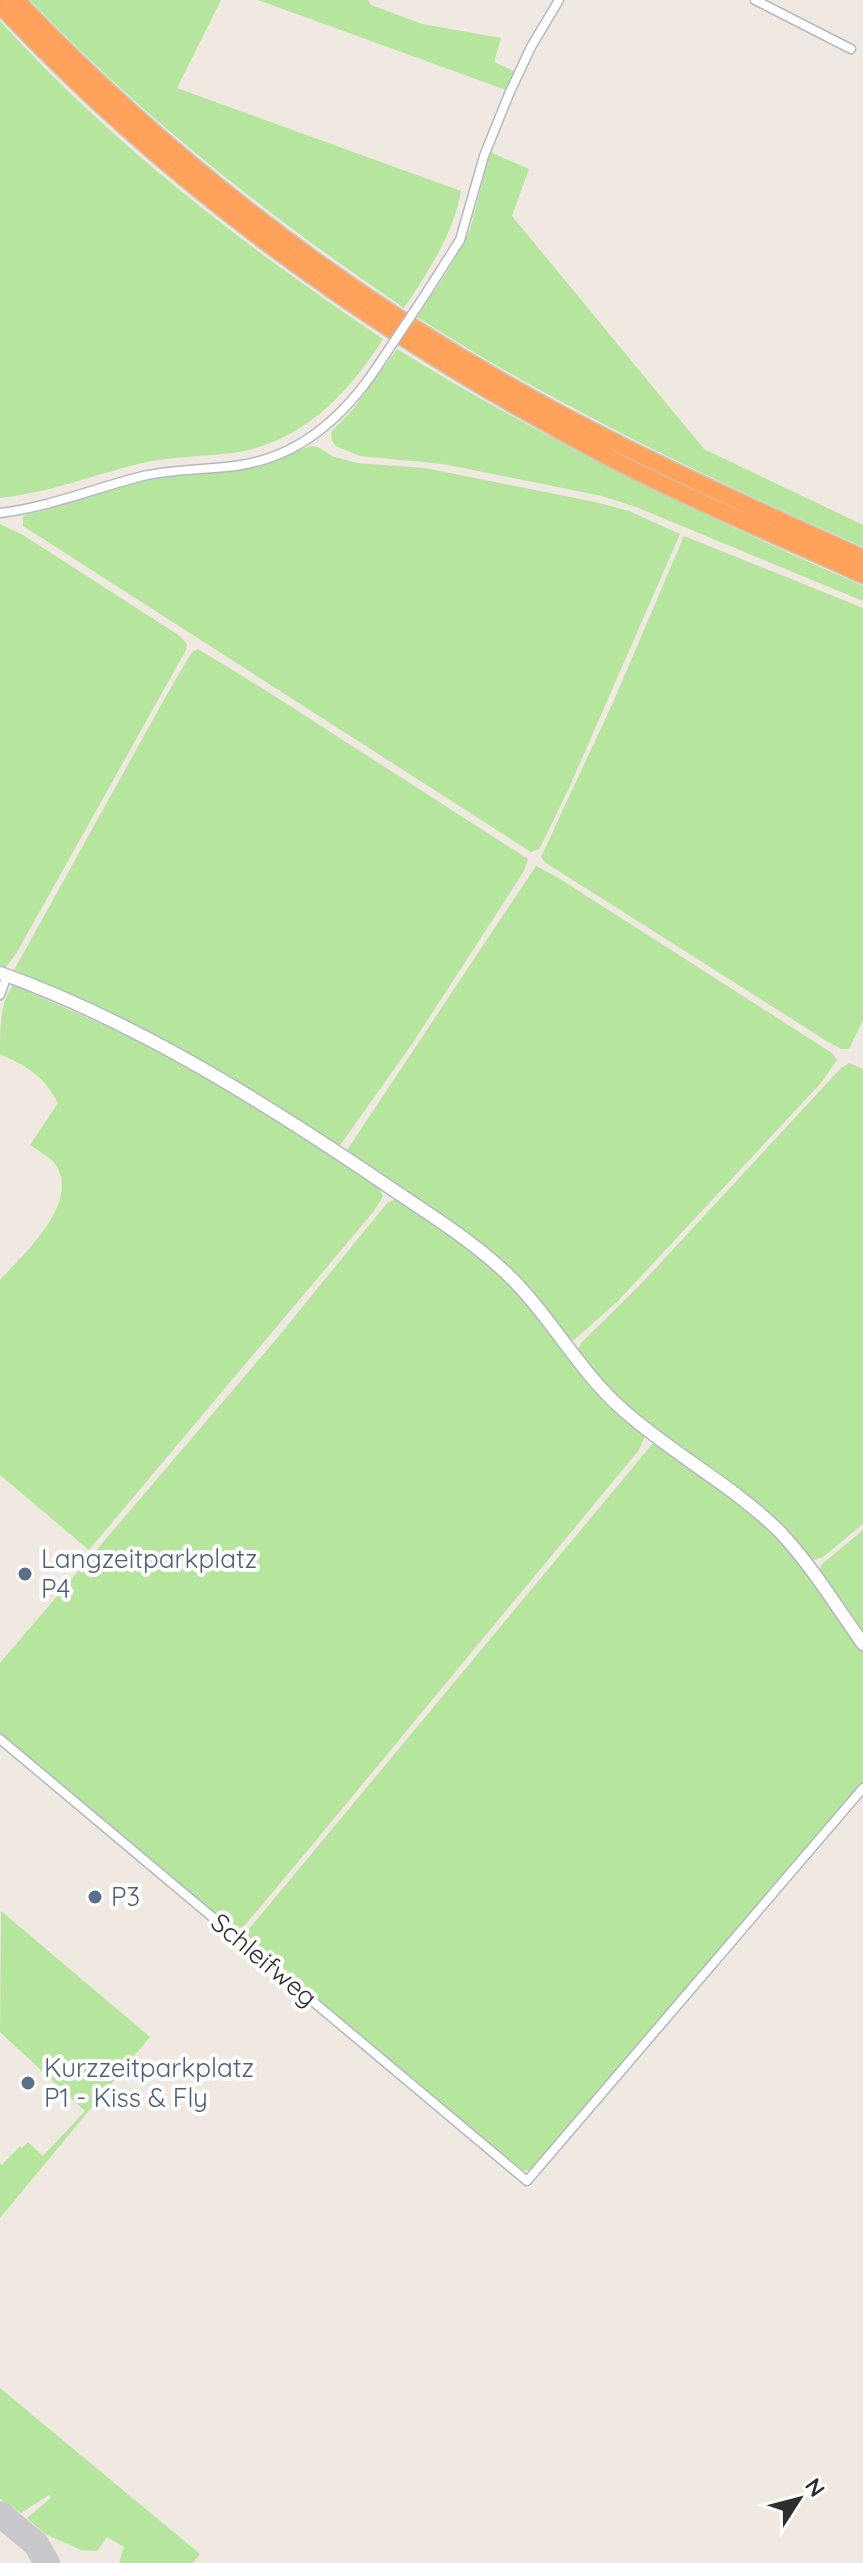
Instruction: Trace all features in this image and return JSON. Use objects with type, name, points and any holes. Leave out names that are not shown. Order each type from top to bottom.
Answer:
[{"type":"highway","points":[[16,0],[108,92],[208,179],[313,259],[393,313],[525,394],[612,440],[863,558]]},
{"type":"highway","points":[[0,5],[90,96],[170,168],[249,231],[376,321],[473,382],[611,458],[863,575]]},
{"type":"street","points":[[0,513],[55,503],[152,474],[235,466],[274,456],[311,437],[332,421],[353,400],[447,264],[464,230],[484,156],[513,86],[525,58],[559,0]]},
{"type":"street","points":[[755,0],[851,49]]},
{"type":"street","points":[[0,995],[3,974],[144,1038],[306,1131],[471,1243],[522,1289],[590,1376],[621,1408],[779,1531],[811,1569],[863,1644]]},
{"type":"street","name":"Schleifweg","points":[[0,1739],[527,2181],[863,1788]]},
{"type":"green space","points":[[30,0],[221,0],[177,88],[461,191],[446,238],[404,308],[305,238],[209,164],[117,85]]},
{"type":"green space","points":[[258,0],[368,0],[371,5],[422,24],[501,38],[494,62],[514,71],[506,90]]},
{"type":"green space","points":[[0,21],[88,110],[182,192],[281,268],[383,339],[355,378],[323,411],[284,437],[262,446],[239,452],[142,463],[55,487],[0,498]]},
{"type":"green space","points":[[490,152],[529,169],[512,216],[704,449],[863,525],[863,547],[636,441],[525,382],[417,317],[470,230]]},
{"type":"green space","points":[[397,349],[510,415],[626,476],[863,586],[863,601],[636,507],[602,496],[443,464],[360,456],[336,446],[331,432],[354,408]]},
{"type":"green space","points":[[312,446],[357,463],[425,468],[595,502],[629,511],[680,534],[569,788],[539,849],[531,852],[23,526],[23,516],[28,514],[131,485],[159,478],[249,469]]},
{"type":"green space","points":[[0,524],[23,535],[180,636],[187,644],[17,952],[6,967],[0,969]]},
{"type":"green space","points":[[684,536],[863,608],[863,1020],[849,1049],[841,1049],[825,1040],[541,857],[615,698]]},
{"type":"green space","points":[[198,649],[528,859],[524,871],[414,1041],[341,1144],[337,1145],[13,972],[166,696],[192,652]]},
{"type":"green space","points":[[536,866],[832,1053],[837,1060],[820,1084],[617,1302],[574,1340],[565,1336],[532,1294],[347,1150]]},
{"type":"green space","points":[[13,985],[149,1045],[277,1120],[375,1184],[383,1196],[374,1211],[89,1550],[0,1475],[0,1280],[47,1226],[61,1194],[61,1179],[55,1164],[30,1145],[58,1103],[34,1073],[0,1054],[3,1008]]},
{"type":"green space","points":[[849,1063],[863,1069],[863,1524],[823,1557],[814,1560],[626,1406],[577,1350]]},
{"type":"green space","points":[[398,1199],[457,1239],[498,1273],[594,1389],[645,1436],[639,1450],[298,1862],[244,1926],[234,1930],[0,1734],[0,1663],[273,1343],[388,1202]]},
{"type":"green space","points":[[654,1442],[773,1532],[814,1581],[863,1652],[863,1784],[539,2163],[523,2171],[244,1935]]},
{"type":"green space","points":[[863,1530],[863,1636],[819,1572],[822,1564]]},
{"type":"green space","points":[[1,1911],[150,2037],[0,2218],[0,2164],[28,2142],[43,2156],[85,2111],[0,2032]]},
{"type":"green space","points":[[0,2388],[200,2554],[193,2563],[119,2563],[124,2547],[107,2537],[97,2551],[81,2550],[45,2534],[27,2518],[51,2498],[49,2495],[21,2513],[0,2499]]},
{"type":"taxiway","points":[[0,2514],[36,2544],[47,2563]]},
{"type":"place","name":"Langzeitparkplatz P4","points":[[25,1574]]},
{"type":"place","name":"P3","points":[[95,1897]]},
{"type":"place","name":"Kurzzeitparkplatz P1 - Kiss & Fly","points":[[28,2083]]}]
